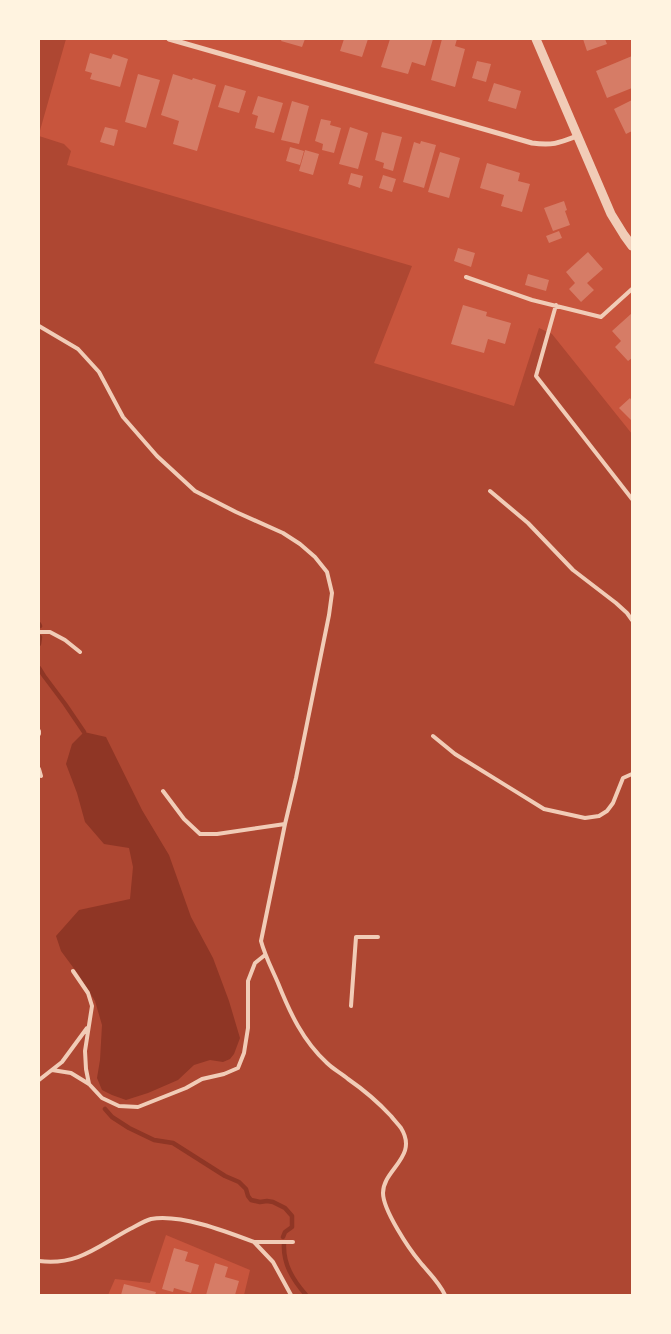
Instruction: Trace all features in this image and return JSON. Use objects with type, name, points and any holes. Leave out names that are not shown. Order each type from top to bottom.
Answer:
[{"type":"street","points":[[169,39],[532,143],[555,144],[577,136]]},
{"type":"street","points":[[536,39],[612,214],[632,246]]},
{"type":"lane","points":[[466,277],[532,300],[601,317],[632,289]]},
{"type":"lane","points":[[556,306],[536,376],[632,499]]},
{"type":"lane","points":[[39,326],[78,349],[99,372],[123,417],[157,456],[195,491],[283,533],[315,557],[326,572],[332,593],[329,616],[261,941],[265,955],[296,1024],[312,1049],[328,1065],[349,1079],[378,1103],[401,1128],[405,1140],[404,1153],[399,1164],[386,1181],[383,1193],[386,1206],[404,1240],[441,1286],[445,1295]]},
{"type":"lane","points":[[490,491],[528,523],[573,570],[610,598],[632,620]]},
{"type":"lane","points":[[39,632],[50,632],[65,640],[80,652]]},
{"type":"lane","points":[[433,736],[455,754],[544,809],[585,818],[599,816],[607,811],[623,778],[632,774]]},
{"type":"lane","points":[[39,769],[41,776]]},
{"type":"lane","points":[[164,791],[184,819],[200,834],[217,834],[286,824]]},
{"type":"lane","points":[[351,1006],[356,937],[378,937]]},
{"type":"lane","points":[[52,1070],[71,1073],[89,1084],[102,1098],[119,1106],[138,1107],[186,1088],[202,1078],[224,1074],[238,1068],[244,1054],[248,1028],[248,981],[255,964],[265,955]]},
{"type":"lane","points":[[73,971],[88,993],[92,1006],[85,1051],[89,1084]]},
{"type":"lane","points":[[39,1080],[67,1056],[89,1026]]},
{"type":"lane","points":[[39,1261],[53,1263],[74,1259],[149,1220],[174,1218],[220,1230],[254,1242],[293,1242]]},
{"type":"lane","points":[[254,1242],[273,1262],[291,1295]]},
{"type":"shaded area","points":[[39,39],[66,39],[39,134]]},
{"type":"shaded area","points":[[39,136],[64,144],[71,151],[67,165],[412,266],[374,363],[514,406],[539,328],[552,334],[632,434],[632,1295],[244,1295],[250,1270],[166,1235],[150,1283],[115,1279],[108,1295],[39,1295]]},
{"type":"shaded area","points":[[84,732],[106,737],[142,810],[169,855],[191,917],[213,958],[240,1038],[230,1059],[223,1062],[210,1060],[194,1065],[178,1080],[126,1100],[102,1090],[97,1078],[102,1025],[95,1001],[61,951],[56,936],[79,910],[130,899],[133,867],[129,848],[104,844],[85,822],[66,764],[72,744]]},
{"type":"building","points":[[282,39],[305,39],[302,47],[281,41]]},
{"type":"building","points":[[344,39],[368,39],[362,57],[340,51]]},
{"type":"building","points":[[390,39],[433,39],[425,66],[412,62],[408,74],[381,67]]},
{"type":"building","points":[[442,39],[457,39],[455,46],[465,49],[455,87],[431,80]]},
{"type":"building","points":[[583,39],[605,39],[607,44],[587,51]]},
{"type":"building","points":[[90,53],[111,59],[113,54],[128,59],[120,87],[90,79],[92,73],[85,71]]},
{"type":"building","points":[[632,56],[632,88],[607,98],[596,71]]},
{"type":"building","points":[[477,61],[491,64],[486,82],[472,78]]},
{"type":"building","points":[[138,74],[160,80],[146,128],[125,122]]},
{"type":"building","points":[[173,74],[216,85],[197,151],[173,144],[179,121],[161,115]]},
{"type":"building","points":[[494,83],[521,91],[516,109],[488,101]]},
{"type":"building","points":[[225,85],[246,91],[239,113],[218,107]]},
{"type":"building","points":[[258,96],[283,103],[274,133],[255,128],[258,116],[252,114]]},
{"type":"building","points":[[632,100],[632,131],[626,134],[614,109]]},
{"type":"building","points":[[292,101],[309,106],[299,144],[281,140]]},
{"type":"building","points":[[321,119],[331,121],[330,125],[341,128],[334,153],[322,150],[323,144],[315,141]]},
{"type":"building","points":[[105,127],[118,130],[114,146],[100,142]]},
{"type":"building","points":[[350,127],[368,133],[358,169],[339,164]]},
{"type":"building","points":[[382,132],[402,137],[393,171],[383,168],[384,163],[375,160]]},
{"type":"building","points":[[421,141],[436,145],[424,188],[403,182],[414,142],[420,144]]},
{"type":"building","points":[[290,147],[304,151],[300,165],[286,161]]},
{"type":"building","points":[[305,150],[319,154],[313,175],[299,171]]},
{"type":"building","points":[[440,152],[460,158],[449,198],[428,192]]},
{"type":"building","points":[[487,163],[520,173],[518,181],[530,184],[522,212],[501,206],[504,195],[480,188]]},
{"type":"building","points":[[351,173],[363,176],[360,188],[348,184]]},
{"type":"building","points":[[383,175],[396,179],[392,192],[379,188]]},
{"type":"building","points":[[564,201],[570,225],[553,231],[544,208]]},
{"type":"building","points":[[559,231],[562,238],[549,243],[546,236]]},
{"type":"building","points":[[458,248],[475,253],[471,267],[454,261]]},
{"type":"building","points":[[588,252],[603,269],[587,283],[594,290],[581,302],[569,289],[575,283],[566,272]]},
{"type":"building","points":[[528,274],[549,280],[546,291],[525,285]]},
{"type":"building","points":[[463,305],[487,312],[486,316],[511,323],[505,344],[488,339],[484,353],[451,344]]},
{"type":"building","points":[[632,313],[632,358],[628,361],[615,347],[621,341],[612,331]]},
{"type":"building","points":[[630,398],[632,401],[631,420],[619,408]]},
{"type":"building","points":[[174,1248],[188,1252],[185,1261],[199,1265],[191,1293],[174,1288],[173,1292],[162,1289]]},
{"type":"building","points":[[215,1263],[228,1267],[225,1277],[239,1281],[235,1295],[206,1295]]},
{"type":"building","points":[[124,1284],[156,1292],[155,1295],[121,1295]]},
{"type":"waterway","points":[[39,644],[40,637]]},
{"type":"waterway","points":[[39,668],[84,732]]},
{"type":"waterway","points":[[105,1109],[112,1117],[129,1128],[154,1140],[173,1143],[225,1176],[239,1182],[246,1189],[251,1200],[273,1202],[285,1208],[292,1216],[292,1227],[285,1232],[283,1237]]},
{"type":"waterway","points":[[284,1244],[287,1265],[297,1284],[306,1295]]}]
